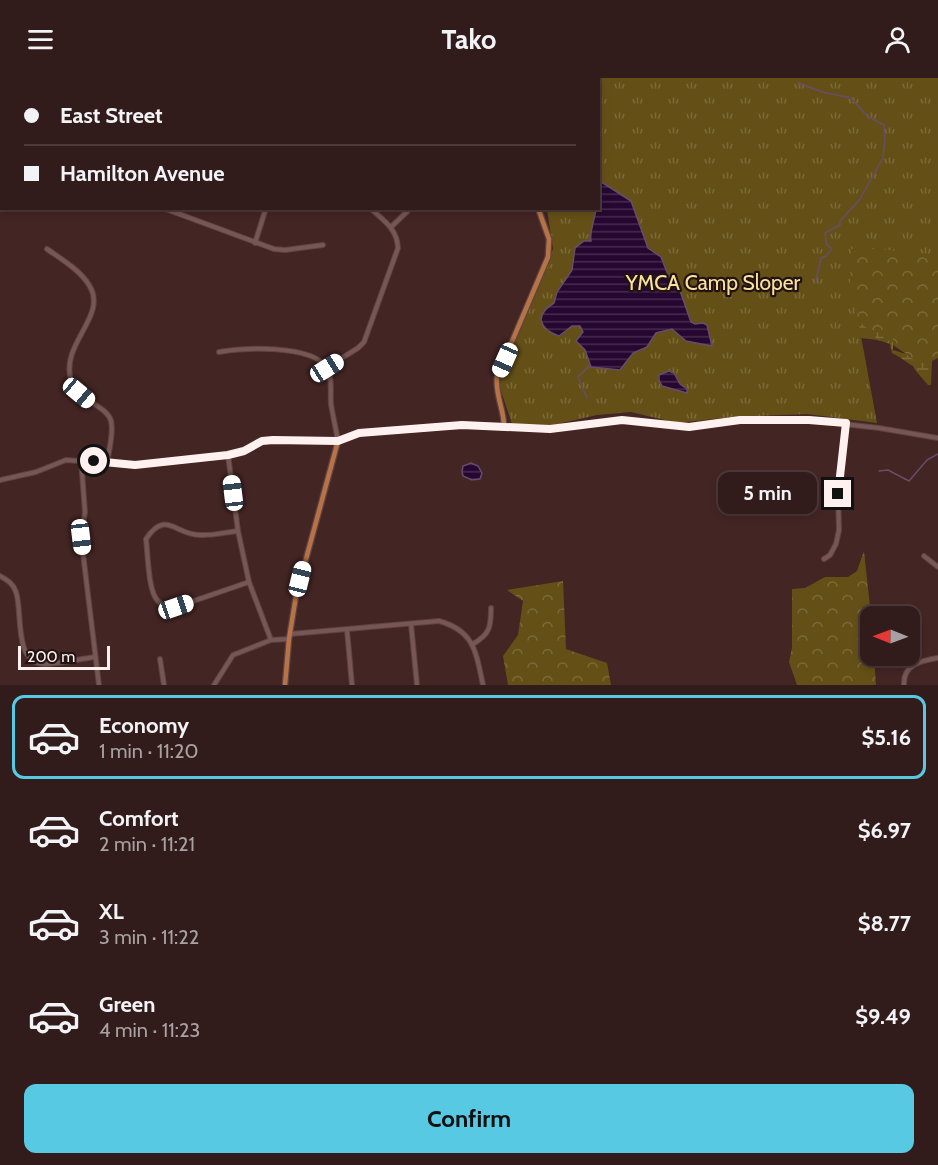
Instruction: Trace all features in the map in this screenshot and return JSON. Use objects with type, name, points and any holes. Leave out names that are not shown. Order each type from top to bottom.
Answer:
[{"type":"main road","points":[[285,685],[296,596],[338,441],[359,433],[462,425],[504,426],[496,387],[497,377],[548,257],[549,239],[539,210]]},
{"type":"street","points":[[168,210],[274,249],[285,250],[323,245]]},
{"type":"street","points":[[255,243],[265,210]]},
{"type":"street","points":[[327,368],[364,342],[398,248],[398,238],[391,226],[372,210]]},
{"type":"street","points":[[391,226],[409,210]]},
{"type":"street","points":[[47,249],[78,273],[89,284],[94,294],[95,307],[73,350],[69,365],[71,381],[79,393],[108,413],[111,419],[107,462]]},
{"type":"street","points":[[0,480],[26,475],[66,460],[81,459],[135,465],[228,455],[244,451],[262,441],[338,441],[331,403],[331,382],[327,368],[310,355],[261,349],[219,352]]},
{"type":"street","points":[[504,426],[550,429],[622,420],[689,427],[740,420],[809,420],[846,423],[938,438]]},
{"type":"street","points":[[824,559],[830,555],[836,544],[839,530],[838,494],[846,423]]},
{"type":"street","points":[[228,455],[238,531],[249,582],[271,640]]},
{"type":"street","points":[[81,459],[85,512],[81,537],[99,685]]},
{"type":"street","points":[[238,531],[200,536],[190,534],[170,524],[160,525],[146,539],[152,591],[157,601],[166,607],[176,607],[249,582]]},
{"type":"street","points":[[924,556],[938,567]]},
{"type":"street","points":[[0,576],[10,581],[16,591],[24,649],[30,660],[42,664],[95,657]]},
{"type":"street","points":[[473,644],[483,638],[491,625],[491,608]]},
{"type":"street","points":[[214,685],[233,655],[271,640],[290,636],[439,621],[451,624],[473,644],[483,685]]},
{"type":"street","points":[[411,624],[417,685]]},
{"type":"street","points":[[347,630],[352,685]]},
{"type":"street","points":[[904,685],[904,677],[915,663],[938,658]]},
{"type":"street","points":[[160,659],[164,685]]},
{"type":"green space","name":"YMCA Camp Sloper","points":[[600,78],[938,78],[938,255],[851,246],[850,286],[877,423],[807,414],[733,417],[677,423],[631,412],[597,415],[553,425],[512,424],[498,382],[553,249],[547,210],[600,210]]},
{"type":"green space","points":[[938,78],[938,358],[932,361],[931,385],[928,385],[915,370],[909,356],[893,345],[861,338],[796,84]]},
{"type":"green space","points":[[854,315],[871,331],[879,333],[886,328],[893,331],[893,350],[906,354],[916,361],[930,361],[928,373],[892,353],[889,340],[879,341],[871,333],[858,327]]},
{"type":"green space","points":[[864,551],[870,606],[860,606],[860,666],[875,666],[876,685],[797,685],[789,662],[792,648],[792,589],[805,588],[825,577],[848,577],[857,571]]},
{"type":"green space","points":[[563,581],[566,649],[607,663],[611,685],[508,685],[503,656],[518,635],[523,601],[507,590]]},
{"type":"shaded area","points":[[600,182],[631,201],[648,248],[661,257],[672,285],[679,288],[691,322],[707,325],[712,346],[686,341],[672,329],[656,333],[647,347],[633,353],[620,370],[591,367],[585,350],[576,341],[583,332],[580,326],[572,326],[559,336],[547,330],[542,321],[544,312],[554,303],[557,292],[572,270],[575,248],[584,241],[591,241],[596,210],[600,210]]},
{"type":"shaded area","points":[[669,371],[674,373],[680,384],[687,389],[687,393],[662,386],[659,375]]},
{"type":"shaded area","points":[[471,463],[478,466],[482,473],[480,479],[472,480],[463,476],[463,466]]},
{"type":"waterway","points":[[798,83],[822,92],[851,98],[867,116],[884,125],[883,158],[860,199],[840,221],[840,225],[825,233],[827,245],[832,249],[821,258],[816,281]]},
{"type":"waterway","points":[[587,398],[578,377],[590,365]]},
{"type":"waterway","points":[[879,471],[888,470],[909,481],[927,460],[938,454]]},
{"type":"route","points":[[94,461],[135,465],[228,455],[244,451],[262,441],[338,441],[359,433],[462,425],[550,429],[622,420],[689,427],[740,420],[809,420],[846,423],[838,494]]}]
